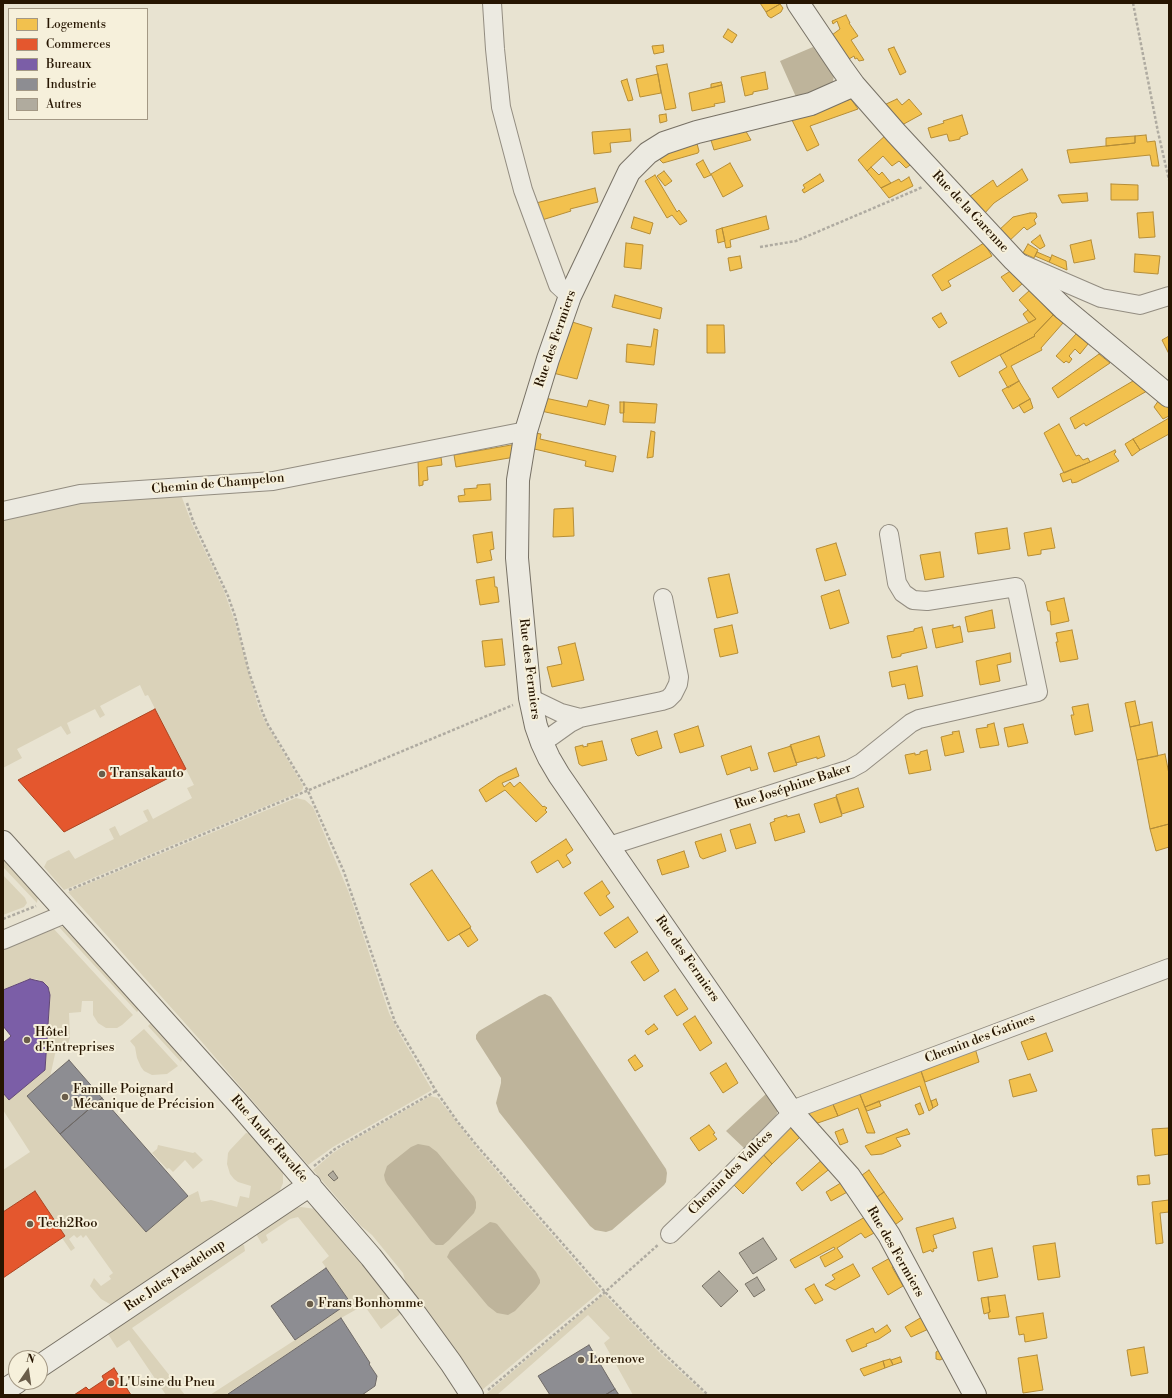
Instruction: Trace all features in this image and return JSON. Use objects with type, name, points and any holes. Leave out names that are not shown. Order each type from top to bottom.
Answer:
[{"type":"street","points":[[492,3],[501,107],[521,182],[558,285],[570,296]]},
{"type":"street","name":"Rue de la Garenne","points":[[798,3],[854,85],[1014,260],[1063,308],[1169,396]]},
{"type":"street","name":"Rue des Fermiers","points":[[854,85],[811,104],[697,132],[664,143],[648,153],[629,172],[570,296],[548,359],[526,431],[518,480],[517,558],[530,698],[542,743],[559,775],[792,1112],[849,1176],[888,1235],[975,1395]]},
{"type":"street","points":[[1014,260],[1100,298],[1140,305],[1169,296]]},
{"type":"street","name":"Chemin de Champelon","points":[[3,511],[80,494],[273,481],[526,431]]},
{"type":"street","name":"Rue Joséphine Baker","points":[[609,846],[850,769],[861,763],[919,719],[1038,692],[1016,587],[927,601],[913,600],[903,593],[896,583],[889,534]]},
{"type":"street","points":[[542,743],[570,723],[580,718],[662,701],[668,699],[673,694],[677,688],[679,676],[663,598]]},
{"type":"street","points":[[530,698],[561,713],[580,718]]},
{"type":"street","name":"Rue André Ravalée","points":[[3,842],[44,902],[67,913],[237,1102],[371,1257],[411,1308],[451,1363],[480,1393]]},
{"type":"street","points":[[3,940],[67,913]]},
{"type":"street","name":"Chemin des Gatines","points":[[792,1112],[796,1108],[1169,968]]},
{"type":"street","name":"Chemin des Vallées","points":[[670,1234],[721,1185],[792,1112]]},
{"type":"street","name":"Rue Jules Pasdeloup","points":[[48,1360],[305,1180]]},
{"type":"path","points":[[1133,3],[1158,132],[1169,180]]},
{"type":"path","points":[[760,247],[796,241],[916,190],[937,177]]},
{"type":"path","points":[[182,487],[193,521],[228,596],[235,616],[249,672],[262,711],[267,723],[308,790],[344,872],[395,1022],[436,1091],[478,1147],[605,1292],[656,1346],[708,1395]]},
{"type":"path","points":[[3,919],[530,698]]},
{"type":"path","points":[[305,1180],[335,1149],[436,1091]]},
{"type":"path","points":[[480,1393],[605,1292],[670,1234]]},
{"type":"shaded area","points":[[813,47],[834,76],[832,86],[796,97],[780,61]]},
{"type":"shaded area","points":[[181,495],[192,524],[224,591],[235,622],[258,706],[264,720],[303,786],[303,789],[300,792],[64,890],[44,867],[47,861],[69,850],[75,859],[114,839],[109,829],[115,826],[120,836],[148,821],[143,811],[148,809],[153,819],[192,798],[187,788],[194,785],[148,695],[145,696],[140,685],[100,706],[105,715],[100,718],[95,709],[67,723],[71,733],[67,735],[61,726],[17,749],[22,758],[3,768],[3,517],[76,503]]},
{"type":"shaded area","points":[[296,798],[305,800],[313,807],[349,893],[389,1013],[432,1090],[333,1147],[308,1165],[201,1041],[68,892]]},
{"type":"shaded area","points":[[3,853],[38,895],[37,903],[3,867]]},
{"type":"shaded area","points":[[3,875],[25,898],[27,903],[24,907],[3,915]]},
{"type":"shaded area","points":[[59,927],[65,927],[140,1008],[137,1012]]},
{"type":"shaded area","points":[[53,928],[133,1015],[117,1028],[106,1028],[98,1023],[93,1015],[93,1001],[82,1001],[81,1012],[69,1013],[70,1037],[68,1045],[64,1043],[58,1045],[50,1077],[28,1096],[146,1232],[188,1196],[198,1191],[201,1202],[211,1200],[237,1207],[240,1196],[249,1198],[251,1186],[238,1182],[234,1179],[230,1174],[227,1164],[228,1153],[246,1133],[256,1135],[282,1168],[283,1172],[283,1183],[278,1195],[115,1307],[101,1299],[90,1286],[94,1278],[101,1286],[111,1279],[109,1276],[113,1273],[86,1235],[83,1238],[81,1235],[77,1238],[74,1235],[69,1239],[75,1248],[71,1251],[62,1238],[65,1236],[35,1191],[3,1212],[3,1170],[30,1152],[3,1110],[3,1093],[9,1100],[45,1070],[50,991],[46,985],[35,979],[26,980],[3,990],[3,949]]},
{"type":"shaded area","points":[[545,994],[551,997],[666,1169],[666,1182],[664,1185],[612,1230],[606,1232],[595,1230],[590,1226],[499,1112],[496,1103],[501,1078],[476,1039],[476,1035],[479,1031]]},
{"type":"shaded area","points":[[155,1019],[183,1058],[181,1062],[148,1026]]},
{"type":"shaded area","points":[[144,1029],[178,1066],[167,1074],[152,1075],[144,1071],[141,1067],[137,1058],[135,1047],[130,1041]]},
{"type":"shaded area","points":[[767,1093],[778,1108],[776,1118],[745,1149],[726,1131]]},
{"type":"shaded area","points":[[430,1096],[438,1098],[479,1151],[601,1291],[482,1390],[406,1284],[403,1273],[372,1235],[361,1226],[313,1170],[345,1145]]},
{"type":"shaded area","points":[[418,1144],[429,1146],[437,1152],[474,1197],[476,1202],[474,1213],[443,1245],[436,1245],[431,1241],[385,1180],[384,1175],[387,1166],[411,1147]]},
{"type":"shaded area","points":[[158,1145],[193,1153],[195,1152],[203,1160],[193,1169],[185,1160],[173,1172],[169,1168],[167,1169],[152,1153],[157,1149]]},
{"type":"shaded area","points":[[301,1207],[316,1209],[401,1307],[399,1315],[381,1329],[364,1305],[341,1318],[228,1393],[229,1395],[210,1395],[295,1340],[350,1302],[322,1262],[329,1256],[298,1217],[290,1219],[266,1235],[268,1240],[262,1244],[256,1234],[292,1209]]},
{"type":"shaded area","points":[[490,1222],[497,1224],[536,1272],[540,1280],[540,1283],[536,1289],[515,1311],[508,1315],[497,1313],[488,1306],[447,1257],[450,1251]]},
{"type":"shaded area","points":[[239,1244],[244,1245],[245,1251],[132,1328],[185,1395],[166,1395],[129,1340],[117,1348],[108,1334]]},
{"type":"shaded area","points":[[604,1294],[661,1354],[706,1395],[633,1395],[604,1343],[610,1338],[588,1315],[497,1395],[485,1395]]},
{"type":"building: Logements","points":[[760,3],[780,3],[780,4],[766,12]]},
{"type":"building: Logements","points":[[780,4],[783,8],[781,12],[771,18],[768,16],[766,12]]},
{"type":"building: Logements","points":[[846,15],[849,23],[858,36],[851,40],[864,60],[859,61],[857,58],[855,59],[854,56],[849,59],[832,35],[840,29],[837,21],[833,24],[832,21]]},
{"type":"building: Logements","points":[[728,29],[737,35],[732,43],[723,37]]},
{"type":"building: Logements","points":[[663,45],[664,52],[654,54],[652,46]]},
{"type":"building: Logements","points":[[894,47],[906,72],[900,75],[888,49]]},
{"type":"building: Logements","points":[[667,64],[676,108],[665,110],[656,66]]},
{"type":"building: Logements","points":[[765,72],[768,89],[753,92],[753,94],[745,96],[741,77]]},
{"type":"building: Logements","points":[[658,74],[661,93],[640,97],[636,79]]},
{"type":"building: Logements","points":[[627,79],[633,100],[628,101],[621,81]]},
{"type":"building: Logements","points":[[721,82],[722,85],[711,88],[711,84]]},
{"type":"building: Logements","points":[[722,85],[725,102],[714,104],[715,106],[692,111],[689,93]]},
{"type":"building: Logements","points":[[851,99],[858,109],[810,126],[819,145],[807,151],[791,118]]},
{"type":"building: Logements","points":[[897,99],[902,105],[909,99],[922,114],[902,125],[884,105]]},
{"type":"building: Logements","points":[[666,114],[667,121],[660,123],[659,115]]},
{"type":"building: Logements","points":[[962,115],[968,134],[960,137],[960,139],[951,141],[949,141],[947,134],[931,138],[928,128]]},
{"type":"building: Logements","points":[[744,128],[751,140],[714,150],[710,137]]},
{"type":"building: Logements","points":[[630,129],[631,141],[610,143],[611,152],[594,154],[592,132]]},
{"type":"building: Logements","points":[[886,135],[913,163],[906,168],[899,161],[892,166],[883,156],[867,171],[858,160]]},
{"type":"building: Logements","points":[[1146,135],[1147,142],[1155,141],[1159,166],[1152,166],[1150,155],[1070,163],[1067,150],[1135,143],[1135,136]]},
{"type":"building: Logements","points":[[1135,136],[1135,143],[1106,146],[1106,138]]},
{"type":"building: Logements","points":[[696,140],[699,151],[698,153],[663,163],[657,157]]},
{"type":"building: Logements","points":[[703,160],[711,175],[704,178],[696,164]]},
{"type":"building: Logements","points":[[730,163],[743,186],[723,197],[711,174]]},
{"type":"building: Logements","points":[[871,167],[879,175],[882,172],[891,183],[881,188],[867,171]]},
{"type":"building: Logements","points":[[1022,169],[1028,180],[994,203],[984,214],[969,197],[993,180],[997,187]]},
{"type":"building: Logements","points":[[664,171],[672,181],[665,186],[657,176]]},
{"type":"building: Logements","points":[[820,174],[824,181],[804,193],[802,190],[805,188],[803,185]]},
{"type":"building: Logements","points":[[655,175],[677,212],[679,210],[687,221],[680,225],[672,215],[667,218],[645,181]]},
{"type":"building: Logements","points":[[909,177],[913,186],[889,198],[881,188],[899,179],[901,182]]},
{"type":"building: Logements","points":[[1111,184],[1138,185],[1138,200],[1111,200]]},
{"type":"building: Logements","points":[[595,188],[598,202],[570,209],[571,211],[542,220],[536,203]]},
{"type":"building: Logements","points":[[1087,193],[1088,201],[1062,203],[1058,195]]},
{"type":"building: Logements","points":[[1153,212],[1155,237],[1139,238],[1137,213]]},
{"type":"building: Logements","points":[[1036,213],[1037,217],[1034,220],[1036,224],[1027,230],[1024,227],[1006,244],[997,232],[1013,217]]},
{"type":"building: Logements","points":[[766,216],[769,229],[730,240],[731,247],[726,248],[722,228]]},
{"type":"building: Logements","points":[[634,217],[653,223],[650,234],[631,228]]},
{"type":"building: Logements","points":[[722,228],[725,241],[718,243],[716,230]]},
{"type":"building: Logements","points":[[1040,235],[1045,246],[1040,249],[1031,242]]},
{"type":"building: Logements","points":[[1091,240],[1095,259],[1074,263],[1070,245]]},
{"type":"building: Logements","points":[[626,243],[643,245],[641,269],[624,267]]},
{"type":"building: Logements","points":[[984,243],[992,256],[948,281],[951,286],[942,291],[932,275]]},
{"type":"building: Logements","points":[[1028,244],[1038,250],[1034,258],[1023,253]]},
{"type":"building: Logements","points":[[1037,252],[1051,258],[1049,262],[1035,256]]},
{"type":"building: Logements","points":[[1135,254],[1160,256],[1158,274],[1134,272]]},
{"type":"building: Logements","points":[[1052,255],[1066,261],[1067,270],[1049,262]]},
{"type":"building: Logements","points":[[740,256],[742,268],[730,271],[728,258]]},
{"type":"building: Logements","points":[[1012,270],[1023,283],[1013,292],[1001,277]]},
{"type":"building: Logements","points":[[1030,290],[1053,315],[1034,335],[1035,336],[959,377],[951,362],[1036,319],[1019,300]]},
{"type":"building: Logements","points":[[615,295],[662,308],[660,319],[612,307]]},
{"type":"building: Logements","points":[[1028,310],[1036,319],[1029,323],[1023,314]]},
{"type":"building: Logements","points":[[941,313],[947,323],[939,328],[932,318]]},
{"type":"building: Logements","points":[[1053,315],[1063,323],[1041,348],[1042,350],[1011,366],[1019,381],[1008,388],[999,372],[1007,367],[1000,355],[1035,336],[1034,335]]},
{"type":"building: Logements","points":[[569,321],[592,328],[577,379],[553,373]]},
{"type":"building: Logements","points":[[707,325],[724,325],[725,353],[707,353]]},
{"type":"building: Logements","points":[[654,329],[658,330],[654,365],[626,362],[627,344],[651,347]]},
{"type":"building: Logements","points":[[1076,334],[1088,344],[1080,354],[1075,349],[1069,356],[1072,359],[1069,363],[1066,361],[1064,363],[1056,356]]},
{"type":"building: Logements","points":[[1169,336],[1169,354],[1162,340]]},
{"type":"building: Logements","points":[[1099,354],[1110,363],[1058,398],[1052,388]]},
{"type":"building: Logements","points":[[1019,381],[1030,399],[1013,409],[1002,390]]},
{"type":"building: Logements","points":[[1133,381],[1147,391],[1086,426],[1084,423],[1075,429],[1070,418]]},
{"type":"building: Logements","points":[[545,398],[587,407],[589,400],[609,405],[605,425],[541,411]]},
{"type":"building: Logements","points":[[1030,399],[1033,408],[1024,413],[1019,405]]},
{"type":"building: Logements","points":[[1159,400],[1169,407],[1169,416],[1163,419],[1154,407]]},
{"type":"building: Logements","points":[[620,402],[624,402],[624,413],[620,413]]},
{"type":"building: Logements","points":[[624,402],[657,404],[655,423],[623,422]]},
{"type":"building: Logements","points":[[1169,418],[1169,434],[1140,450],[1133,439]]},
{"type":"building: Logements","points":[[1059,424],[1076,456],[1079,455],[1083,460],[1088,458],[1090,462],[1064,473],[1044,433]]},
{"type":"building: Logements","points":[[651,431],[655,432],[653,457],[647,458]]},
{"type":"building: Logements","points":[[535,433],[541,434],[540,439],[616,456],[613,472],[585,466],[586,461],[530,448]]},
{"type":"building: Logements","points":[[1133,439],[1140,450],[1132,456],[1125,444]]},
{"type":"building: Logements","points":[[517,444],[515,457],[456,467],[454,455]]},
{"type":"building: Logements","points":[[1115,450],[1116,452],[1114,454],[1119,461],[1077,482],[1072,483],[1071,479],[1063,482],[1060,474]]},
{"type":"building: Logements","points":[[441,457],[442,465],[427,467],[428,480],[423,481],[423,485],[419,486],[418,461]]},
{"type":"building: Logements","points":[[490,484],[491,500],[459,502],[458,496],[465,495],[464,489],[477,488],[477,485]]},
{"type":"building: Logements","points":[[573,508],[574,536],[553,537],[554,509]]},
{"type":"building: Logements","points":[[1007,528],[1010,549],[978,554],[975,533]]},
{"type":"building: Logements","points":[[1051,528],[1055,548],[1041,550],[1041,554],[1028,556],[1024,533]]},
{"type":"building: Logements","points":[[492,532],[494,549],[490,550],[492,560],[477,563],[473,535]]},
{"type":"building: Logements","points":[[836,543],[846,575],[825,581],[816,549]]},
{"type":"building: Logements","points":[[940,552],[944,577],[925,580],[920,555]]},
{"type":"building: Logements","points":[[729,574],[738,613],[717,618],[708,578]]},
{"type":"building: Logements","points":[[494,577],[499,602],[480,605],[476,580]]},
{"type":"building: Logements","points":[[839,590],[849,623],[830,629],[821,596]]},
{"type":"building: Logements","points":[[1064,598],[1069,621],[1051,625],[1050,611],[1048,611],[1046,602]]},
{"type":"building: Logements","points":[[992,610],[995,628],[968,632],[965,617]]},
{"type":"building: Logements","points":[[732,625],[738,653],[720,657],[714,629]]},
{"type":"building: Logements","points":[[953,625],[953,628],[960,626],[963,642],[936,648],[932,629]]},
{"type":"building: Logements","points":[[922,627],[927,648],[901,654],[901,656],[892,658],[887,636],[914,631],[914,629]]},
{"type":"building: Logements","points":[[1072,630],[1078,659],[1060,662],[1056,642],[1058,642],[1056,633]]},
{"type":"building: Logements","points":[[502,639],[505,665],[485,667],[482,641]]},
{"type":"building: Logements","points":[[575,643],[584,680],[552,687],[547,667],[562,664],[558,647]]},
{"type":"building: Logements","points":[[1010,653],[1011,662],[997,665],[1000,681],[980,685],[976,661]]},
{"type":"building: Logements","points":[[917,666],[923,696],[908,699],[905,684],[892,687],[889,672]]},
{"type":"building: Logements","points":[[1135,701],[1140,725],[1130,727],[1125,703]]},
{"type":"building: Logements","points":[[1088,704],[1093,731],[1075,735],[1071,715],[1074,715],[1072,707]]},
{"type":"building: Logements","points":[[1152,722],[1158,756],[1137,760],[1130,727]]},
{"type":"building: Logements","points":[[994,723],[999,745],[980,748],[976,729],[988,727],[987,725]]},
{"type":"building: Logements","points":[[1023,724],[1028,743],[1008,747],[1004,728]]},
{"type":"building: Logements","points":[[698,726],[704,746],[680,753],[674,734]]},
{"type":"building: Logements","points":[[657,731],[662,748],[638,756],[631,739]]},
{"type":"building: Logements","points":[[959,731],[964,752],[945,756],[941,737],[953,734],[952,732]]},
{"type":"building: Logements","points":[[819,736],[825,756],[796,763],[790,745]]},
{"type":"building: Logements","points":[[602,741],[607,760],[582,766],[579,764],[575,747],[583,745],[583,747],[588,746],[587,744]]},
{"type":"building: Logements","points":[[751,746],[758,769],[751,771],[750,767],[727,775],[721,756]]},
{"type":"building: Logements","points":[[791,746],[797,765],[774,772],[768,753]]},
{"type":"building: Logements","points":[[927,750],[931,770],[909,774],[905,755],[915,753],[915,755],[920,754],[920,752]]},
{"type":"building: Logements","points":[[1165,754],[1169,774],[1169,824],[1150,829],[1137,760]]},
{"type":"building: Logements","points":[[516,768],[519,776],[502,783],[504,787],[510,782],[514,787],[520,782],[543,807],[544,806],[547,808],[545,810],[547,812],[536,822],[505,790],[486,802],[479,790],[498,777]]},
{"type":"building: Logements","points":[[858,788],[864,807],[842,814],[836,795]]},
{"type":"building: Logements","points":[[836,797],[842,816],[820,823],[814,804]]},
{"type":"building: Logements","points":[[799,814],[805,832],[775,841],[770,823],[775,821],[774,819],[787,815],[787,817]]},
{"type":"building: Logements","points":[[750,824],[756,843],[736,849],[730,830]]},
{"type":"building: Logements","points":[[1169,824],[1169,847],[1156,851],[1150,829]]},
{"type":"building: Logements","points":[[721,834],[726,851],[703,859],[700,857],[695,842]]},
{"type":"building: Logements","points":[[566,839],[573,850],[566,855],[571,863],[563,868],[558,860],[537,873],[531,862]]},
{"type":"building: Logements","points":[[684,851],[689,867],[662,875],[657,860]]},
{"type":"building: Logements","points":[[432,870],[471,927],[448,941],[410,884]]},
{"type":"building: Logements","points":[[602,881],[610,893],[606,896],[614,907],[600,916],[584,893]]},
{"type":"building: Logements","points":[[628,917],[638,932],[615,948],[604,933]]},
{"type":"building: Logements","points":[[470,928],[478,940],[468,947],[459,934]]},
{"type":"building: Logements","points":[[647,952],[659,971],[644,981],[631,962]]},
{"type":"building: Logements","points":[[675,989],[688,1009],[677,1016],[664,996]]},
{"type":"building: Logements","points":[[695,1016],[712,1043],[700,1051],[683,1024]]},
{"type":"building: Logements","points":[[654,1024],[658,1029],[648,1035],[645,1031]]},
{"type":"building: Logements","points":[[1046,1033],[1053,1051],[1028,1060],[1021,1042]]},
{"type":"building: Logements","points":[[975,1048],[979,1062],[925,1082],[920,1068]]},
{"type":"building: Logements","points":[[635,1055],[643,1066],[635,1071],[628,1060]]},
{"type":"building: Logements","points":[[726,1063],[738,1083],[723,1093],[710,1073]]},
{"type":"building: Logements","points":[[920,1068],[933,1108],[929,1111],[920,1086],[865,1107],[859,1092]]},
{"type":"building: Logements","points":[[1030,1074],[1037,1091],[1013,1097],[1009,1080]]},
{"type":"building: Logements","points":[[859,1092],[875,1133],[867,1133],[858,1108],[838,1116],[832,1102]]},
{"type":"building: Logements","points":[[936,1099],[938,1105],[933,1108],[931,1101]]},
{"type":"building: Logements","points":[[879,1101],[881,1106],[867,1111],[865,1107]]},
{"type":"building: Logements","points":[[832,1102],[838,1116],[812,1125],[802,1113]]},
{"type":"building: Logements","points":[[920,1103],[924,1113],[919,1115],[915,1105]]},
{"type":"building: Logements","points":[[709,1125],[715,1133],[713,1134],[717,1139],[699,1151],[690,1138]]},
{"type":"building: Logements","points":[[788,1125],[800,1137],[772,1164],[761,1152]]},
{"type":"building: Logements","points":[[1169,1128],[1169,1154],[1155,1156],[1152,1129]]},
{"type":"building: Logements","points":[[843,1129],[848,1142],[840,1145],[835,1132]]},
{"type":"building: Logements","points":[[907,1129],[910,1134],[896,1138],[901,1146],[882,1154],[871,1155],[865,1146]]},
{"type":"building: Logements","points":[[761,1152],[772,1164],[743,1194],[731,1182]]},
{"type":"building: Logements","points":[[824,1158],[832,1167],[802,1191],[796,1183]]},
{"type":"building: Logements","points":[[869,1170],[884,1192],[874,1199],[858,1178]]},
{"type":"building: Logements","points":[[1149,1175],[1150,1184],[1138,1185],[1137,1176]]},
{"type":"building: Logements","points":[[844,1181],[851,1190],[831,1201],[826,1192]]},
{"type":"building: Logements","points":[[884,1192],[903,1219],[892,1227],[874,1199]]},
{"type":"building: Logements","points":[[1169,1200],[1169,1212],[1160,1213],[1163,1243],[1156,1244],[1152,1202]]},
{"type":"building: Logements","points":[[865,1217],[874,1233],[865,1238],[861,1233],[837,1248],[843,1257],[825,1267],[820,1257],[835,1249],[834,1247],[795,1268],[790,1260]]},
{"type":"building: Logements","points":[[953,1218],[956,1228],[933,1235],[937,1248],[933,1249],[934,1251],[932,1252],[931,1250],[923,1253],[916,1228]]},
{"type":"building: Logements","points":[[1055,1243],[1060,1277],[1038,1280],[1033,1246]]},
{"type":"building: Logements","points":[[992,1248],[998,1277],[978,1281],[973,1252]]},
{"type":"building: Logements","points":[[890,1258],[894,1266],[892,1267],[903,1286],[888,1295],[872,1268]]},
{"type":"building: Logements","points":[[853,1264],[860,1276],[835,1290],[825,1285],[835,1279],[832,1275]]},
{"type":"building: Logements","points":[[814,1284],[823,1300],[815,1304],[805,1289]]},
{"type":"building: Logements","points":[[1005,1295],[1009,1317],[989,1319],[988,1313],[990,1312],[988,1297]]},
{"type":"building: Logements","points":[[988,1297],[990,1312],[984,1314],[981,1298]]},
{"type":"building: Logements","points":[[1043,1313],[1047,1338],[1025,1342],[1024,1334],[1019,1335],[1016,1317]]},
{"type":"building: Logements","points":[[927,1314],[933,1327],[911,1337],[905,1327]]},
{"type":"building: Logements","points":[[887,1325],[891,1331],[879,1339],[866,1344],[867,1346],[852,1352],[846,1340],[873,1328],[875,1333]]},
{"type":"building: Logements","points":[[944,1347],[948,1356],[940,1360],[936,1359],[936,1352]]},
{"type":"building: Logements","points":[[1144,1347],[1148,1373],[1131,1376],[1127,1350]]},
{"type":"building: Logements","points":[[1037,1355],[1043,1390],[1023,1393],[1018,1358]]},
{"type":"building: Logements","points":[[900,1357],[902,1362],[893,1365],[891,1360]]},
{"type":"building: Logements","points":[[890,1359],[893,1365],[885,1368],[883,1361]]},
{"type":"building: Logements","points":[[883,1361],[885,1368],[864,1376],[860,1369]]},
{"type":"building: Commerces","name":"Transakauto","points":[[155,709],[186,769],[64,832],[18,780]]},
{"type":"building: Commerces","name":"Tech2Roo","points":[[35,1191],[65,1236],[3,1278],[3,1212]]},
{"type":"building: Commerces","name":"L'Usine du Pneu","points":[[114,1368],[131,1395],[74,1395],[86,1387],[89,1390],[104,1380],[102,1376]]},
{"type":"building: Bureaux","name":"Hôtel d'Entreprises","points":[[30,979],[43,982],[48,987],[50,995],[45,1070],[9,1100],[3,1093],[3,1043],[11,1036],[3,1026],[3,990]]},
{"type":"building: Industrie","name":"Famille Poignard Mécanique de Précision","points":[[69,1060],[102,1098],[60,1134],[27,1096]]},
{"type":"building: Industrie","points":[[102,1098],[188,1196],[146,1232],[60,1134]]},
{"type":"building: Industrie","name":"Frans Bonhomme","points":[[326,1268],[350,1302],[295,1340],[271,1306]]},
{"type":"building: Industrie","points":[[341,1318],[377,1376],[375,1386],[362,1395],[228,1394]]},
{"type":"building: Industrie","name":"Lorenove","points":[[589,1345],[615,1389],[605,1395],[550,1395],[538,1376]]},
{"type":"building: Industrie","points":[[615,1389],[619,1395],[605,1395]]},
{"type":"building: Autres","points":[[333,1171],[338,1178],[334,1181],[328,1175]]},
{"type":"building: Autres","points":[[763,1238],[777,1259],[753,1274],[739,1253]]},
{"type":"building: Autres","points":[[719,1271],[738,1291],[721,1307],[702,1286]]},
{"type":"building: Autres","points":[[757,1277],[765,1290],[754,1297],[745,1284]]},
{"type":"place","name":"Transakauto","points":[[102,774]]},
{"type":"place","name":"Hôtel d'Entreprises","points":[[27,1040]]},
{"type":"place","name":"Famille Poignard Mécanique de Précision","points":[[65,1097]]},
{"type":"place","name":"Tech2Roo","points":[[30,1224]]},
{"type":"place","name":"Frans Bonhomme","points":[[310,1304]]},
{"type":"place","name":"Lorenove","points":[[581,1360]]},
{"type":"place","name":"L'Usine du Pneu","points":[[111,1383]]}]
